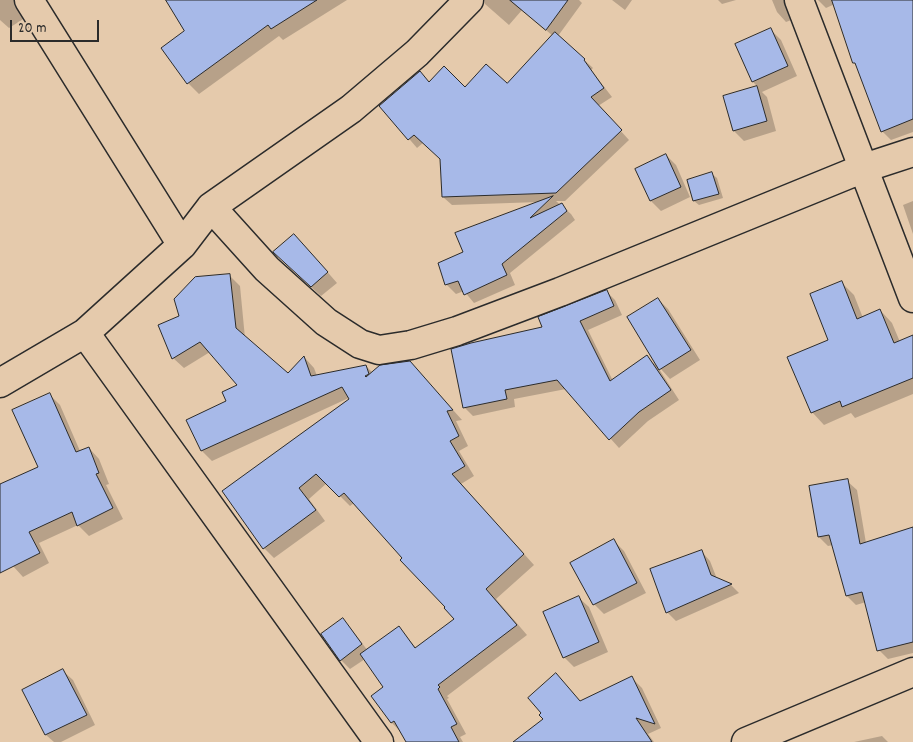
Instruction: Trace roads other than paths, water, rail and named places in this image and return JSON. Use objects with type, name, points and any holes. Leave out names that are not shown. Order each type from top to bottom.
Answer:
[{"type":"street","points":[[29,0],[182,245]]},
{"type":"street","points":[[0,383],[86,333],[182,245],[211,207],[351,109],[417,53],[469,0]]},
{"type":"street","points":[[799,0],[913,298]]},
{"type":"street","points":[[211,207],[267,269],[326,322],[360,344],[379,350],[411,345],[466,328],[560,292],[864,168],[913,152]]},
{"type":"street","points":[[86,333],[379,742]]},
{"type":"street","points":[[746,742],[913,672]]}]
